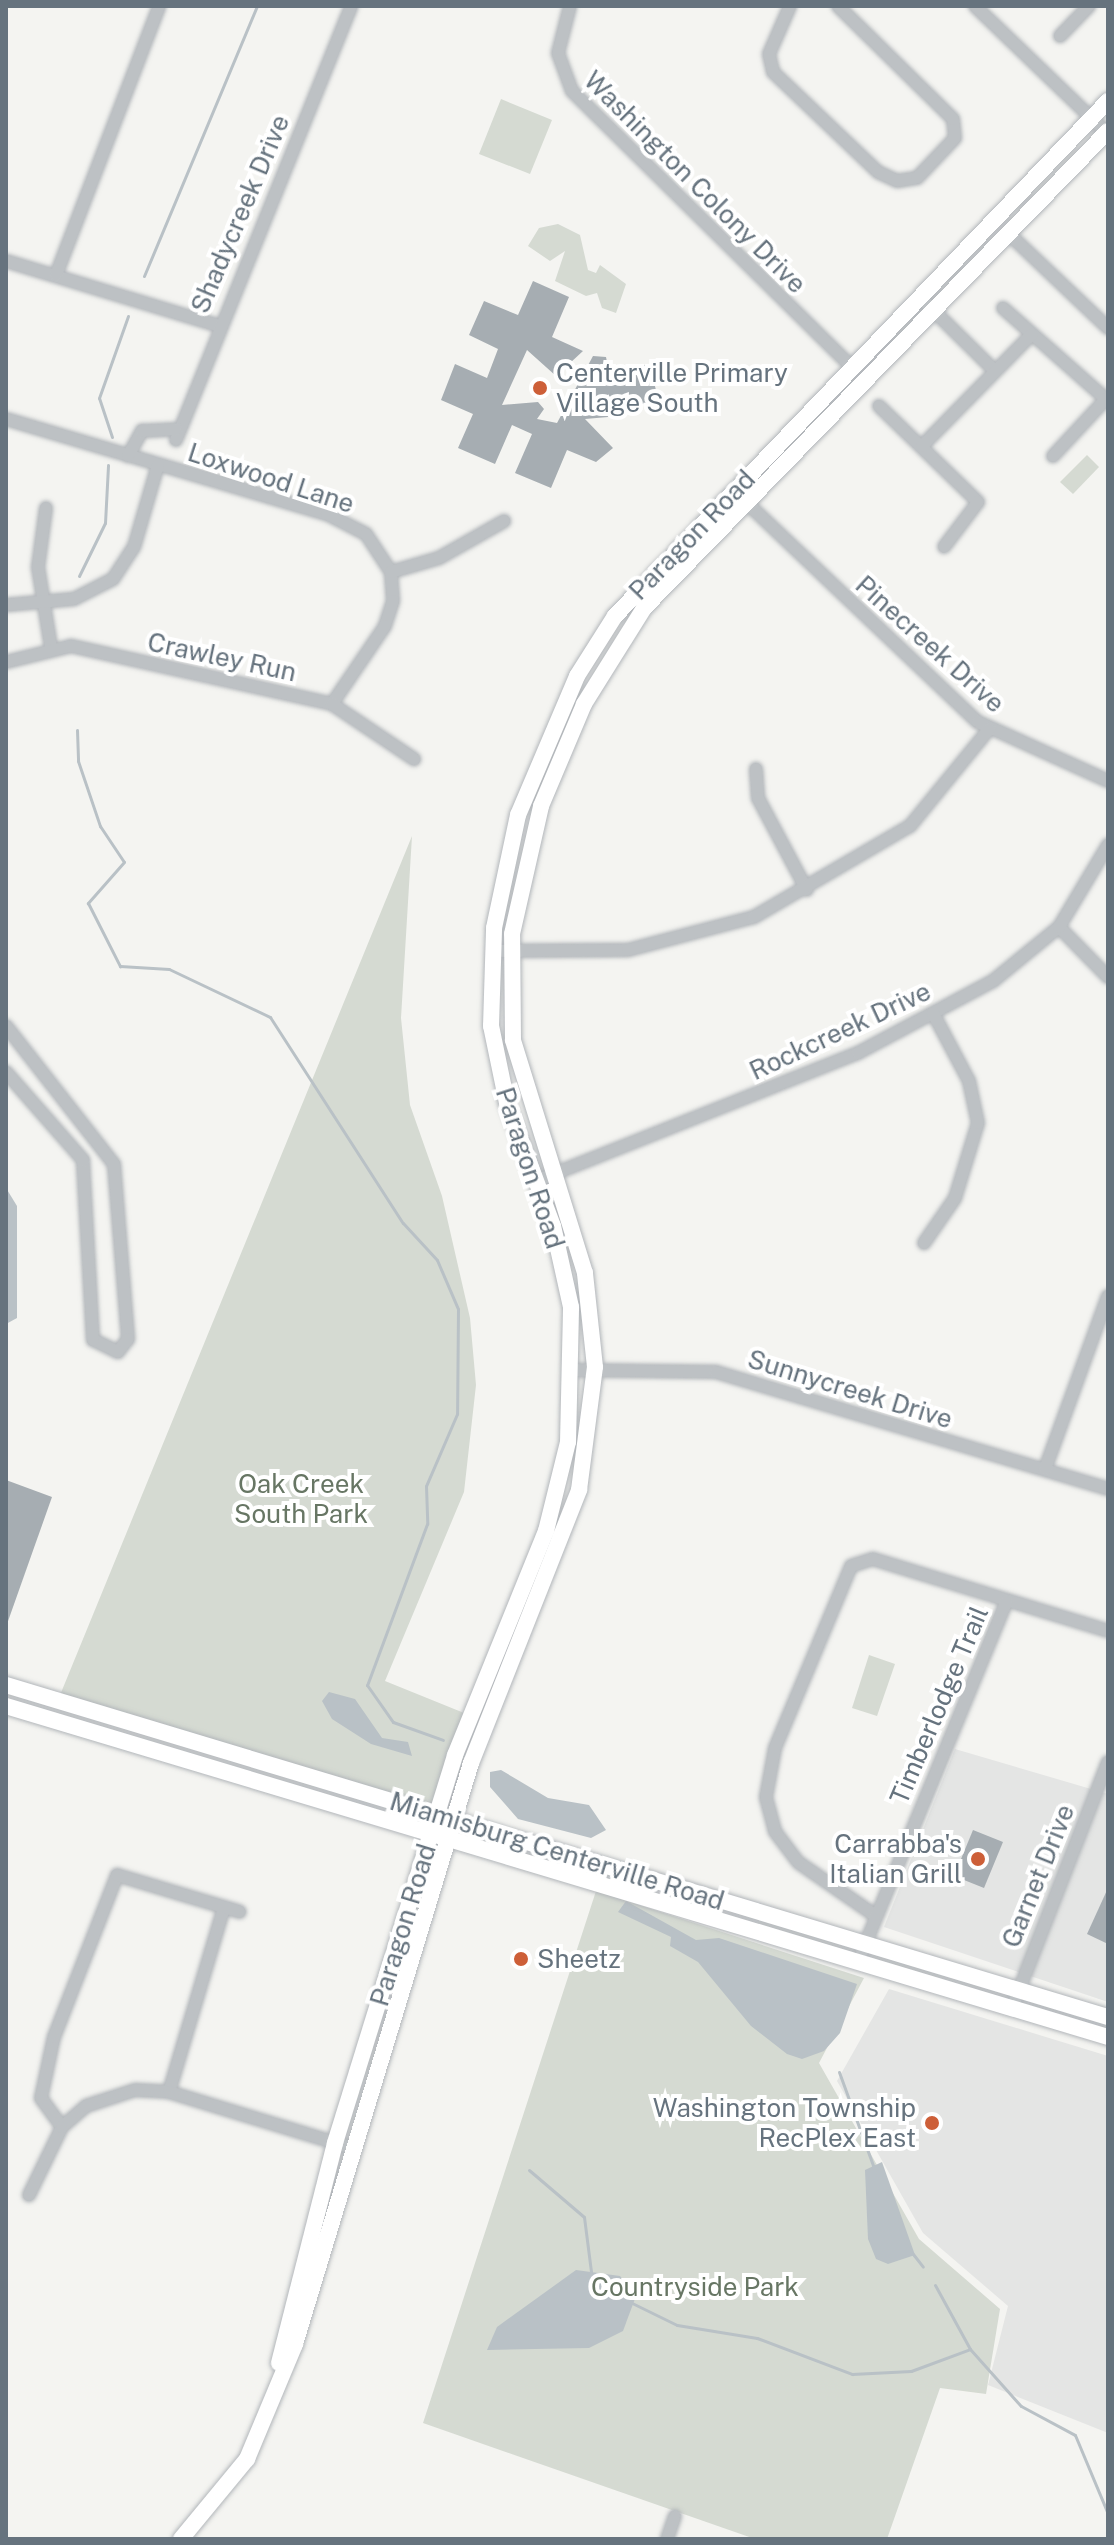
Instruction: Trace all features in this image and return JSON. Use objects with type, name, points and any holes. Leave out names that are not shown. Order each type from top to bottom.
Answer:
[{"type":"street","points":[[56,275],[159,6]]},
{"type":"street","name":"Shadycreek Drive","points":[[128,456],[142,431],[176,434],[217,325],[351,6]]},
{"type":"street","name":"Washington Colony Drive","points":[[570,6],[558,53],[572,91],[852,367]]},
{"type":"street","points":[[790,6],[769,54],[773,72],[878,172],[897,181],[917,178],[955,138],[953,119],[838,6]]},
{"type":"street","points":[[975,6],[1108,132]]},
{"type":"street","points":[[1060,36],[1089,6]]},
{"type":"street","name":"Paragon Road","points":[[269,2412],[335,2143],[431,1833],[464,1727],[546,1531],[565,1457],[574,1370],[571,1307],[536,1181],[496,1058],[492,951],[518,815],[594,648],[653,573],[1108,101]]},
{"type":"street","name":"Paragon Road","points":[[181,2539],[235,2479],[269,2412],[328,2245],[476,1750],[570,1523],[595,1367],[585,1273],[517,1067],[512,952],[529,840],[584,704],[644,608],[1108,132]]},
{"type":"street","points":[[1008,233],[1108,328]]},
{"type":"street","points":[[6,261],[217,325]]},
{"type":"street","points":[[920,296],[995,371]]},
{"type":"street","points":[[1003,308],[1107,400],[1053,456]]},
{"type":"street","points":[[922,446],[1031,335]]},
{"type":"street","points":[[879,406],[978,502],[944,547]]},
{"type":"street","name":"Loxwood Lane","points":[[6,419],[342,520],[376,543],[391,572]]},
{"type":"street","points":[[6,605],[45,603],[88,595],[122,570],[158,465]]},
{"type":"street","name":"Pinecreek Drive","points":[[747,503],[989,729],[1108,781]]},
{"type":"street","points":[[46,508],[38,551],[51,647]]},
{"type":"street","points":[[332,704],[385,626],[391,572],[439,558],[504,521]]},
{"type":"street","name":"Crawley Run","points":[[6,662],[51,647],[332,704],[414,759]]},
{"type":"street","points":[[492,951],[657,945],[727,926],[807,890],[910,826],[989,729]]},
{"type":"street","points":[[756,769],[758,798],[807,890]]},
{"type":"street","name":"Rockcreek Drive","points":[[536,1181],[556,1178],[858,1053],[1018,964],[1059,927],[1108,845]]},
{"type":"street","points":[[1059,927],[1108,977]]},
{"type":"street","points":[[924,1243],[955,1198],[978,1123],[969,1081],[933,1013]]},
{"type":"street","points":[[6,1026],[114,1164],[128,1339],[118,1352],[93,1340],[83,1160],[6,1072]]},
{"type":"street","points":[[1045,1469],[1108,1296]]},
{"type":"street","name":"Sunnycreek Drive","points":[[574,1370],[595,1367],[716,1372],[1108,1489]]},
{"type":"street","name":"Timberlodge Trail","points":[[873,1914],[798,1862],[775,1831],[766,1797],[775,1748],[847,1571],[873,1559],[1108,1631]]},
{"type":"street","name":"Timberlodge Trail","points":[[858,1963],[873,1914],[1007,1601]]},
{"type":"street","name":"Miamisburg Centerville Road","points":[[6,1685],[437,1816],[453,1830],[670,1905],[1108,2037]]},
{"type":"street","name":"Miamisburg Centerville Road","points":[[6,1706],[431,1833],[453,1830],[676,1886],[1108,2017]]},
{"type":"street","points":[[201,1765],[206,1746]]},
{"type":"street","name":"Garnet Drive","points":[[1012,2008],[1108,1762]]},
{"type":"street","points":[[62,2127],[41,2098],[70,1983],[117,1875],[240,1912]]},
{"type":"street","points":[[670,1905],[676,1886]]},
{"type":"street","points":[[169,2092],[224,1908]]},
{"type":"street","points":[[29,2195],[62,2127],[104,2097],[169,2092],[355,2149]]},
{"type":"street","points":[[309,2240],[328,2245]]},
{"type":"street","points":[[667,2539],[675,2516]]},
{"type":"shaded area","points":[[6,1188],[17,1206],[17,1318],[6,1324]]},
{"type":"shaded area","points":[[329,1692],[355,1699],[382,1738],[408,1742],[412,1756],[371,1744],[332,1719],[322,1701]]},
{"type":"shaded area","points":[[955,1749],[1108,1794],[1108,2002],[884,1927]]},
{"type":"shaded area","points":[[501,1770],[548,1798],[589,1805],[606,1830],[591,1838],[518,1819],[490,1787],[490,1772]]},
{"type":"shaded area","points":[[626,1901],[696,1940],[719,1938],[857,1984],[840,2033],[824,2051],[802,2059],[787,2054],[751,2026],[698,1962],[670,1946],[671,1937],[618,1912]]},
{"type":"shaded area","points":[[889,1989],[1108,2056],[1108,2433],[988,2385],[1008,2306],[923,2233],[837,2081]]},
{"type":"shaded area","points":[[882,2162],[915,2255],[888,2264],[876,2259],[868,2239],[865,2170]]},
{"type":"shaded area","points":[[576,2270],[620,2276],[636,2296],[623,2331],[589,2348],[487,2350],[497,2327]]},
{"type":"green space","points":[[501,99],[552,120],[530,174],[479,154]]},
{"type":"green space","points":[[558,224],[580,235],[588,270],[596,273],[600,265],[626,284],[616,313],[602,308],[597,293],[586,296],[555,281],[565,251],[550,261],[528,246],[539,228]]},
{"type":"green space","points":[[1087,455],[1099,467],[1073,494],[1060,482]]},
{"type":"green space","name":"Oak Creek South Park","points":[[412,836],[401,1018],[410,1105],[442,1196],[470,1318],[476,1385],[464,1492],[385,1681],[469,1715],[437,1816],[58,1700]]},
{"type":"green space","points":[[869,1655],[895,1664],[877,1716],[852,1708]]},
{"type":"green space","name":"Countryside Park","points":[[596,1891],[864,1978],[819,2063],[919,2239],[1000,2309],[986,2394],[940,2388],[887,2539],[755,2539],[423,2423]]},
{"type":"building","points":[[533,281],[569,297],[552,337],[583,351],[556,376],[527,350],[502,405],[538,402],[544,409],[537,419],[557,423],[593,356],[606,357],[608,367],[650,365],[659,403],[616,406],[608,417],[585,419],[613,448],[596,462],[567,450],[551,488],[515,473],[532,434],[512,425],[495,464],[458,448],[473,414],[441,400],[455,364],[487,378],[498,349],[469,335],[484,301],[518,315]]},
{"type":"building","points":[[6,1480],[52,1497],[7,1624],[6,1624]]},
{"type":"building","name":"Carrabba's Italian Grill","points":[[973,1830],[1003,1842],[984,1888],[954,1876]]},
{"type":"building","points":[[1108,1888],[1108,1944],[1087,1934]]},
{"type":"waterway","points":[[144,276],[257,6]]},
{"type":"waterway","points":[[112,437],[99,398],[128,316]]},
{"type":"waterway","points":[[79,576],[105,523],[108,465]]},
{"type":"waterway","points":[[77,730],[78,761],[100,826],[124,862],[88,903],[120,966],[169,969],[270,1017],[403,1223],[437,1260],[458,1309],[457,1414],[426,1486],[427,1524],[367,1685],[393,1722],[443,1740]]},
{"type":"waterway","points":[[839,2072],[874,2168]]},
{"type":"waterway","points":[[529,2170],[584,2217],[591,2272]]},
{"type":"waterway","points":[[913,2254],[923,2267]]},
{"type":"waterway","points":[[935,2285],[970,2349],[1021,2406],[1075,2435],[1108,2514]]},
{"type":"waterway","points":[[632,2303],[677,2325],[757,2338],[852,2374],[911,2371],[970,2349]]},
{"type":"place","name":"Centerville Primary Village South","points":[[540,388]]},
{"type":"place","name":"Carrabba's Italian Grill","points":[[978,1859]]},
{"type":"place","name":"Sheetz","points":[[521,1959]]},
{"type":"place","name":"Washington Township RecPlex East","points":[[932,2123]]}]
